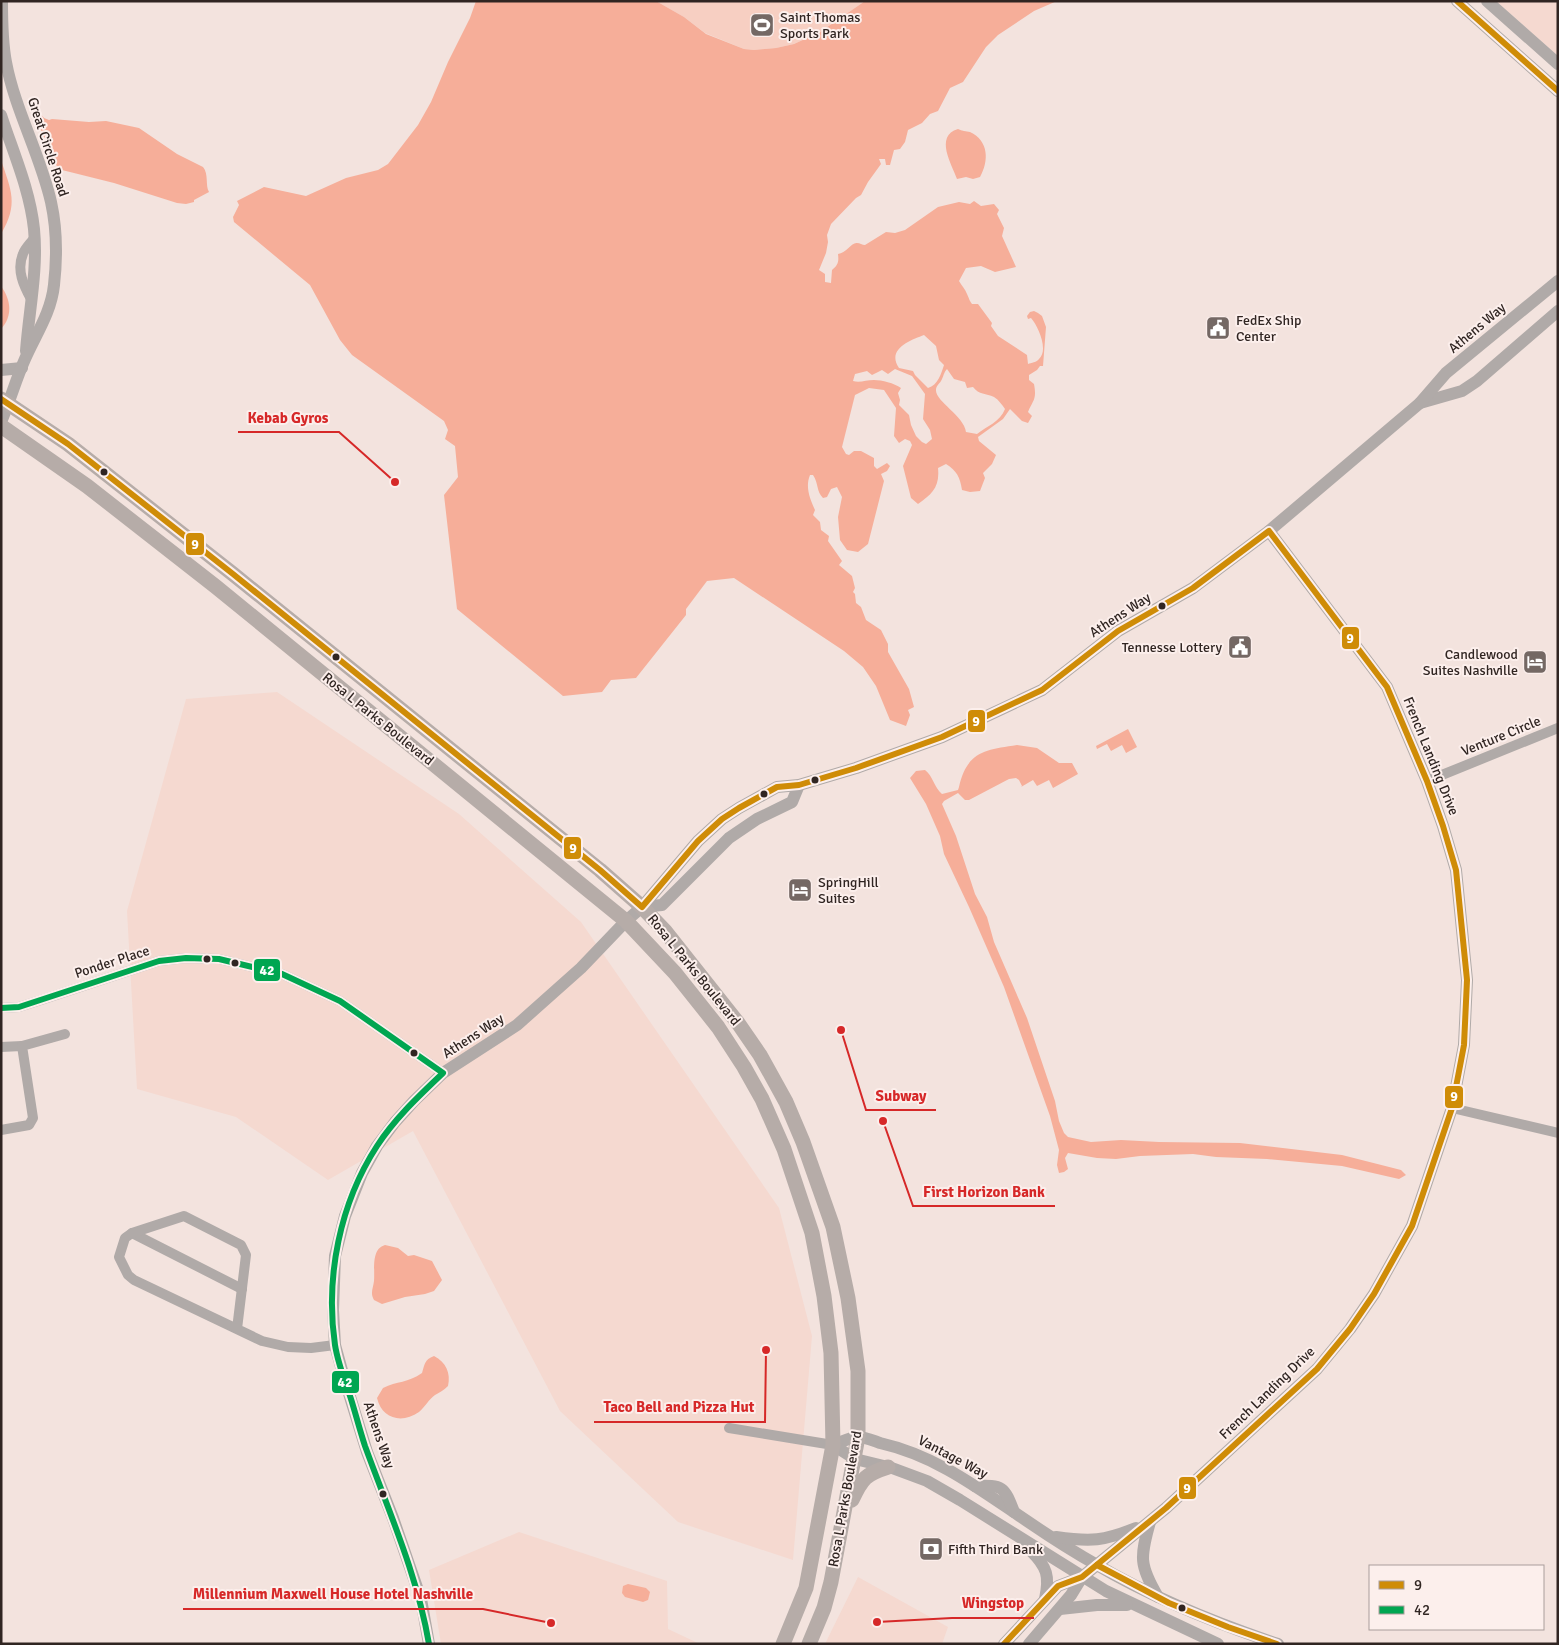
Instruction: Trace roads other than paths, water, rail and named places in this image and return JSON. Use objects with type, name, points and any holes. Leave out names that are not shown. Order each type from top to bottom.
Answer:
[{"type":"main road","name":"Rosa L Parks Boulevard","points":[[5,402],[68,444],[233,574],[600,870],[666,931],[760,1055],[786,1102],[803,1142],[830,1218],[848,1298],[858,1371],[858,1437],[855,1459],[831,1582],[824,1608],[809,1644]]},
{"type":"main road","name":"Rosa L Parks Boulevard","points":[[1,424],[87,486],[215,586],[626,921],[675,972],[718,1027],[762,1098],[784,1148],[808,1216],[824,1296],[831,1353],[833,1445],[806,1588],[783,1644]]},
{"type":"main road","points":[[844,1517],[858,1486],[867,1475],[888,1467]]},
{"type":"street","name":"Great Circle Road","points":[[1,424],[5,402],[49,310],[54,287],[56,248],[51,204],[41,167],[18,103],[6,61],[2,27],[2,1]]},
{"type":"street","points":[[1457,1],[1558,91]]},
{"type":"street","points":[[1487,1],[1558,64]]},
{"type":"street","name":"Great Circle Road","points":[[1,115],[29,202],[34,238],[34,270],[24,363]]},
{"type":"street","name":"Athens Way","points":[[429,1644],[421,1599],[393,1518],[367,1452],[335,1345],[333,1292],[335,1256],[343,1222],[362,1173],[377,1146],[414,1101],[443,1073],[517,1025],[581,968],[642,907],[698,842],[722,819],[777,787],[799,785],[856,768],[942,737],[1042,690],[1118,630],[1193,588],[1269,531],[1420,403],[1446,373],[1558,281]]},
{"type":"street","name":"Athens Way","points":[[1420,403],[1462,391],[1477,381],[1558,311]]},
{"type":"street","points":[[1,370],[24,363]]},
{"type":"street","name":"French Landing Drive","points":[[1004,1644],[1058,1586],[1082,1577],[1150,1522],[1316,1369],[1350,1329],[1374,1294],[1412,1226],[1452,1108],[1464,1045],[1467,980],[1456,870],[1443,826],[1427,781],[1388,687],[1269,531]]},
{"type":"street","name":"Venture Circle","points":[[1427,781],[1558,728]]},
{"type":"street","name":"Athens Way","points":[[642,907],[662,905],[729,838],[757,819],[792,802],[799,785]]},
{"type":"street","name":"Ponder Place","points":[[1,1008],[19,1006],[41,1000],[159,961],[186,958],[219,959],[282,974],[340,1001],[443,1073]]},
{"type":"street","points":[[1,1048],[22,1046],[65,1034]]},
{"type":"street","points":[[1,1130],[29,1125],[33,1118],[22,1046]]},
{"type":"street","points":[[1452,1108],[1558,1133]]},
{"type":"street","points":[[237,1329],[246,1255],[241,1245],[184,1216],[125,1238],[119,1257],[128,1275],[134,1280],[262,1342],[288,1347],[311,1348],[335,1345]]},
{"type":"street","points":[[132,1234],[242,1289]]},
{"type":"street","points":[[729,1428],[833,1445],[855,1459],[888,1467],[926,1481],[960,1500],[1082,1577],[1136,1606],[1218,1644]]},
{"type":"street","points":[[833,1445],[858,1437]]},
{"type":"street","name":"Vantage Way","points":[[858,1437],[901,1447],[926,1457],[975,1486],[1097,1565],[1158,1597],[1228,1627],[1278,1644]]},
{"type":"street","points":[[1050,1536],[1074,1540],[1098,1540],[1111,1538],[1150,1522]]},
{"type":"street","points":[[1150,1522],[1144,1541],[1142,1560],[1146,1577],[1158,1597]]},
{"type":"street","points":[[1017,1536],[1041,1561],[1049,1581],[1045,1599]]},
{"type":"street","name":"French Landing Drive","points":[[1029,1644],[1060,1609],[1082,1577]]},
{"type":"street","points":[[1060,1609],[1104,1604],[1136,1606]]},
{"type":"place","name":"Saint Thomas Sports Park","points":[[762,25]]},
{"type":"place","name":"FedEx Ship Center","points":[[1218,328]]},
{"type":"place","name":"Kebab Gyros","points":[[395,482]]},
{"type":"place","name":"Tennesse Lottery","points":[[1240,647]]},
{"type":"place","name":"Candlewood Suites Nashville","points":[[1535,662]]},
{"type":"place","name":"SpringHill Suites","points":[[800,890]]},
{"type":"place","name":"Subway","points":[[841,1030]]},
{"type":"place","name":"First Horizon Bank","points":[[883,1121]]},
{"type":"place","name":"Taco Bell and Pizza Hut","points":[[766,1350]]},
{"type":"place","name":"Fifth Third Bank","points":[[931,1549]]},
{"type":"place","name":"Wingstop","points":[[877,1622]]},
{"type":"place","name":"Millennium Maxwell House Hotel Nashville","points":[[551,1623]]}]
